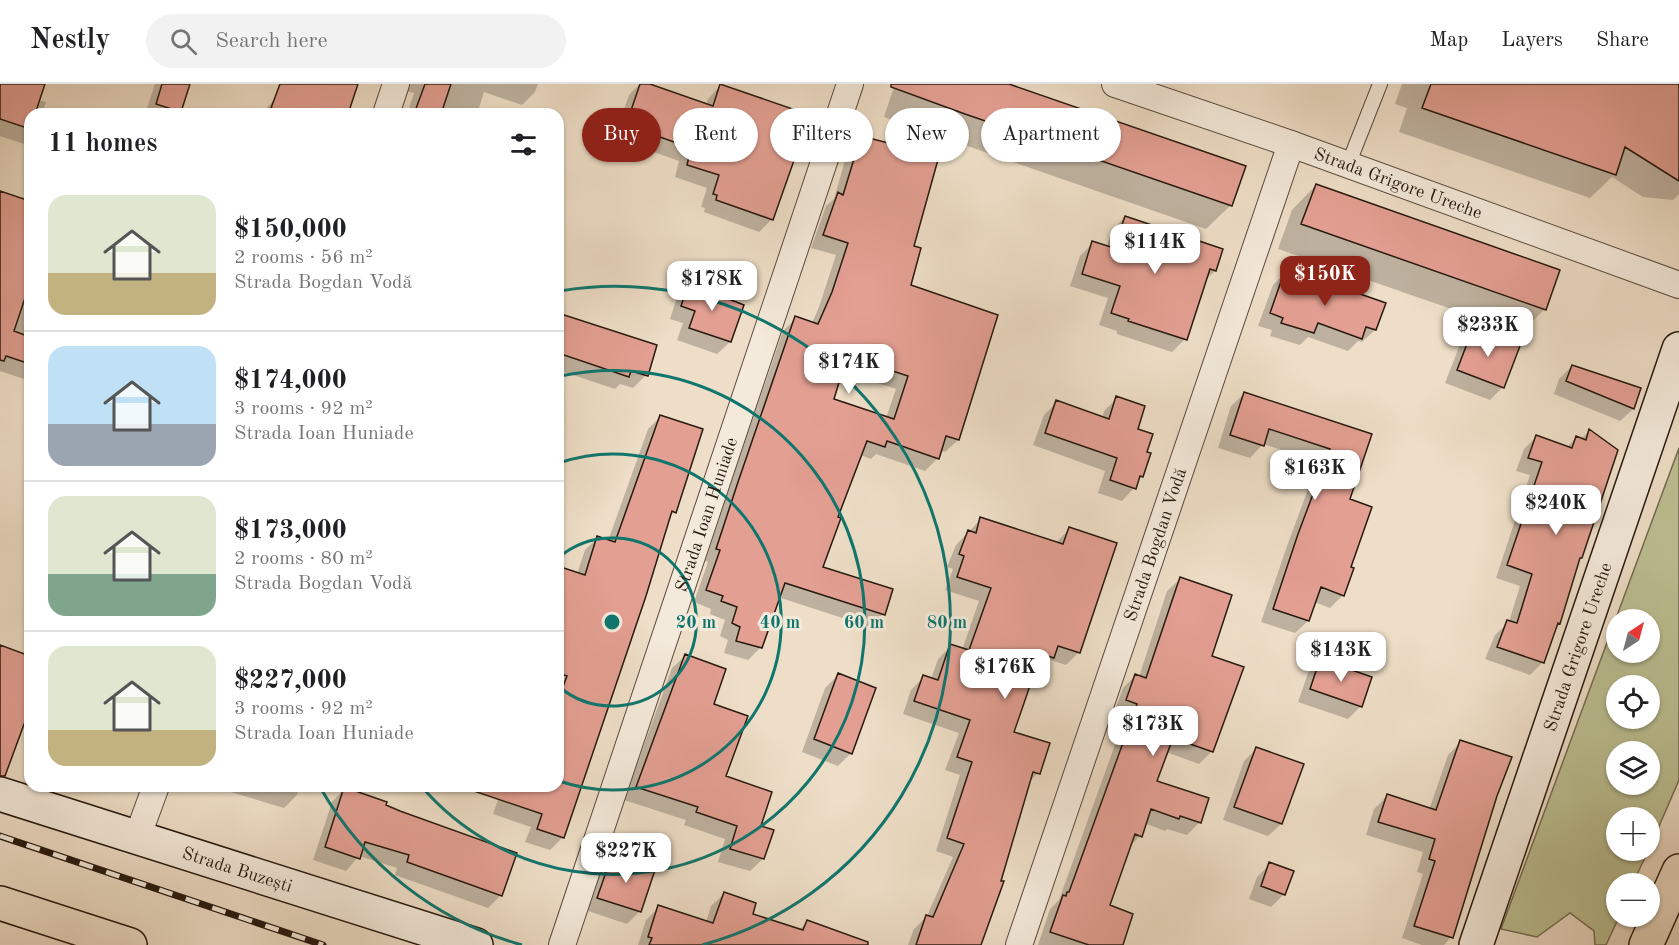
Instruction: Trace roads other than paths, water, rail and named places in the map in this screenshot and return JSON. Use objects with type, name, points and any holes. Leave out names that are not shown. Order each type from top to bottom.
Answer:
[{"type":"main road","name":"Strada Grigore Ureche","points":[[1476,945],[1679,349]]},
{"type":"main road","name":"Strada Buzești","points":[[0,794],[476,945]]},
{"type":"main road","points":[[1646,944],[1679,871]]},
{"type":"main road","points":[[0,903],[130,945]]},
{"type":"street","points":[[388,108],[396,84]]},
{"type":"street","name":"Strada Ioan Huniade","points":[[562,945],[850,84]]},
{"type":"street","name":"Strada Grigore Ureche","points":[[1115,84],[1291,144],[1679,285]]},
{"type":"street","name":"Strada Bogdan Vodă","points":[[1019,945],[1291,144]]},
{"type":"street","points":[[137,838],[154,792]]},
{"type":"lane","points":[[1348,165],[1380,84]]},
{"type":"railway","points":[[0,836],[323,945]]}]
